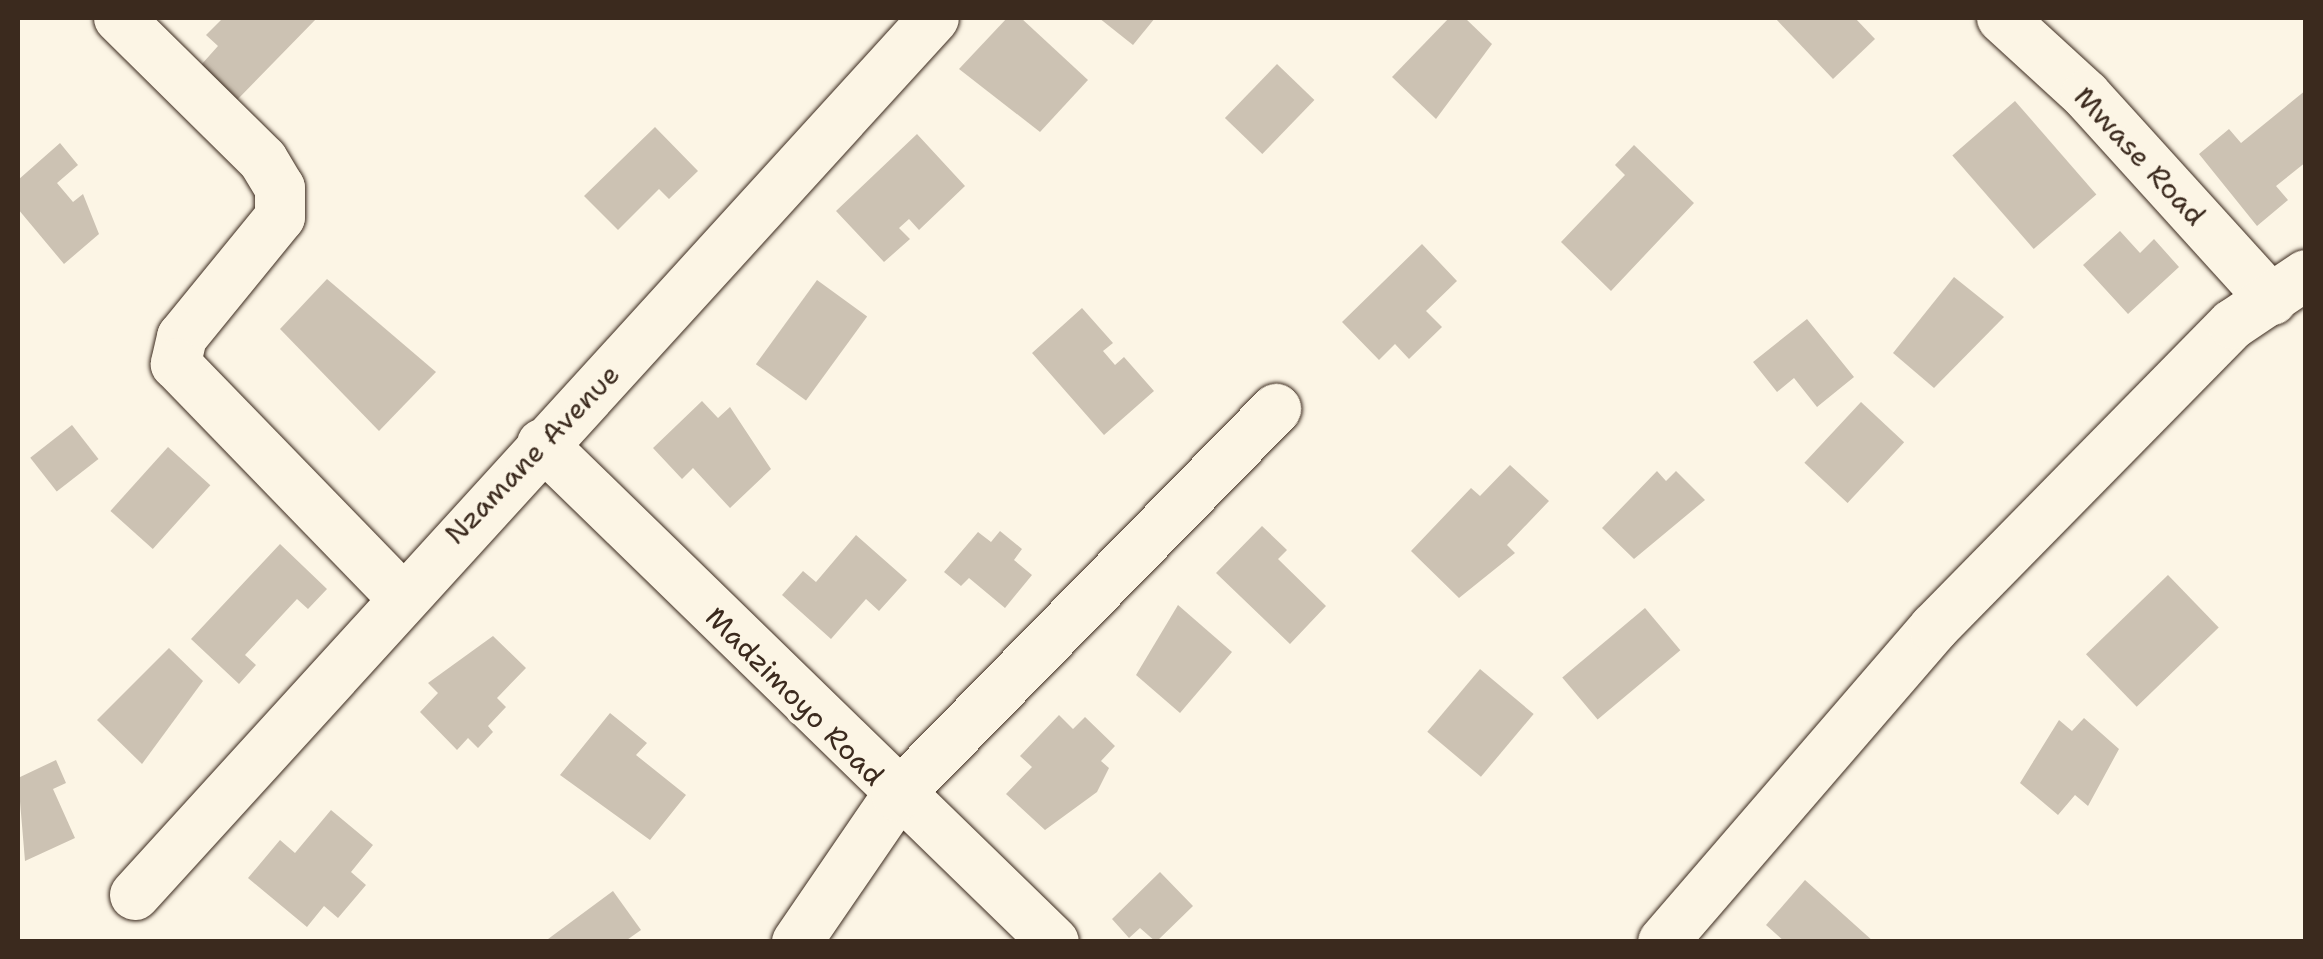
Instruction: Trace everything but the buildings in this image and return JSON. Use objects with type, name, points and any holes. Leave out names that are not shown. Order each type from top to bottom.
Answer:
[{"type":"street","points":[[119,18],[264,160],[280,188],[280,217],[182,337],[176,364],[399,594]]},
{"type":"street","name":"Nzamane Avenue","points":[[135,895],[399,594],[934,18]]},
{"type":"street","name":"Mwase Road","points":[[2002,18],[2289,288]]},
{"type":"street","points":[[1663,942],[1934,628],[2209,347],[2289,288]]},
{"type":"street","points":[[797,942],[897,796],[1276,409]]},
{"type":"street","name":"Madzimoyo Road","points":[[542,444],[897,796],[1054,942]]}]
